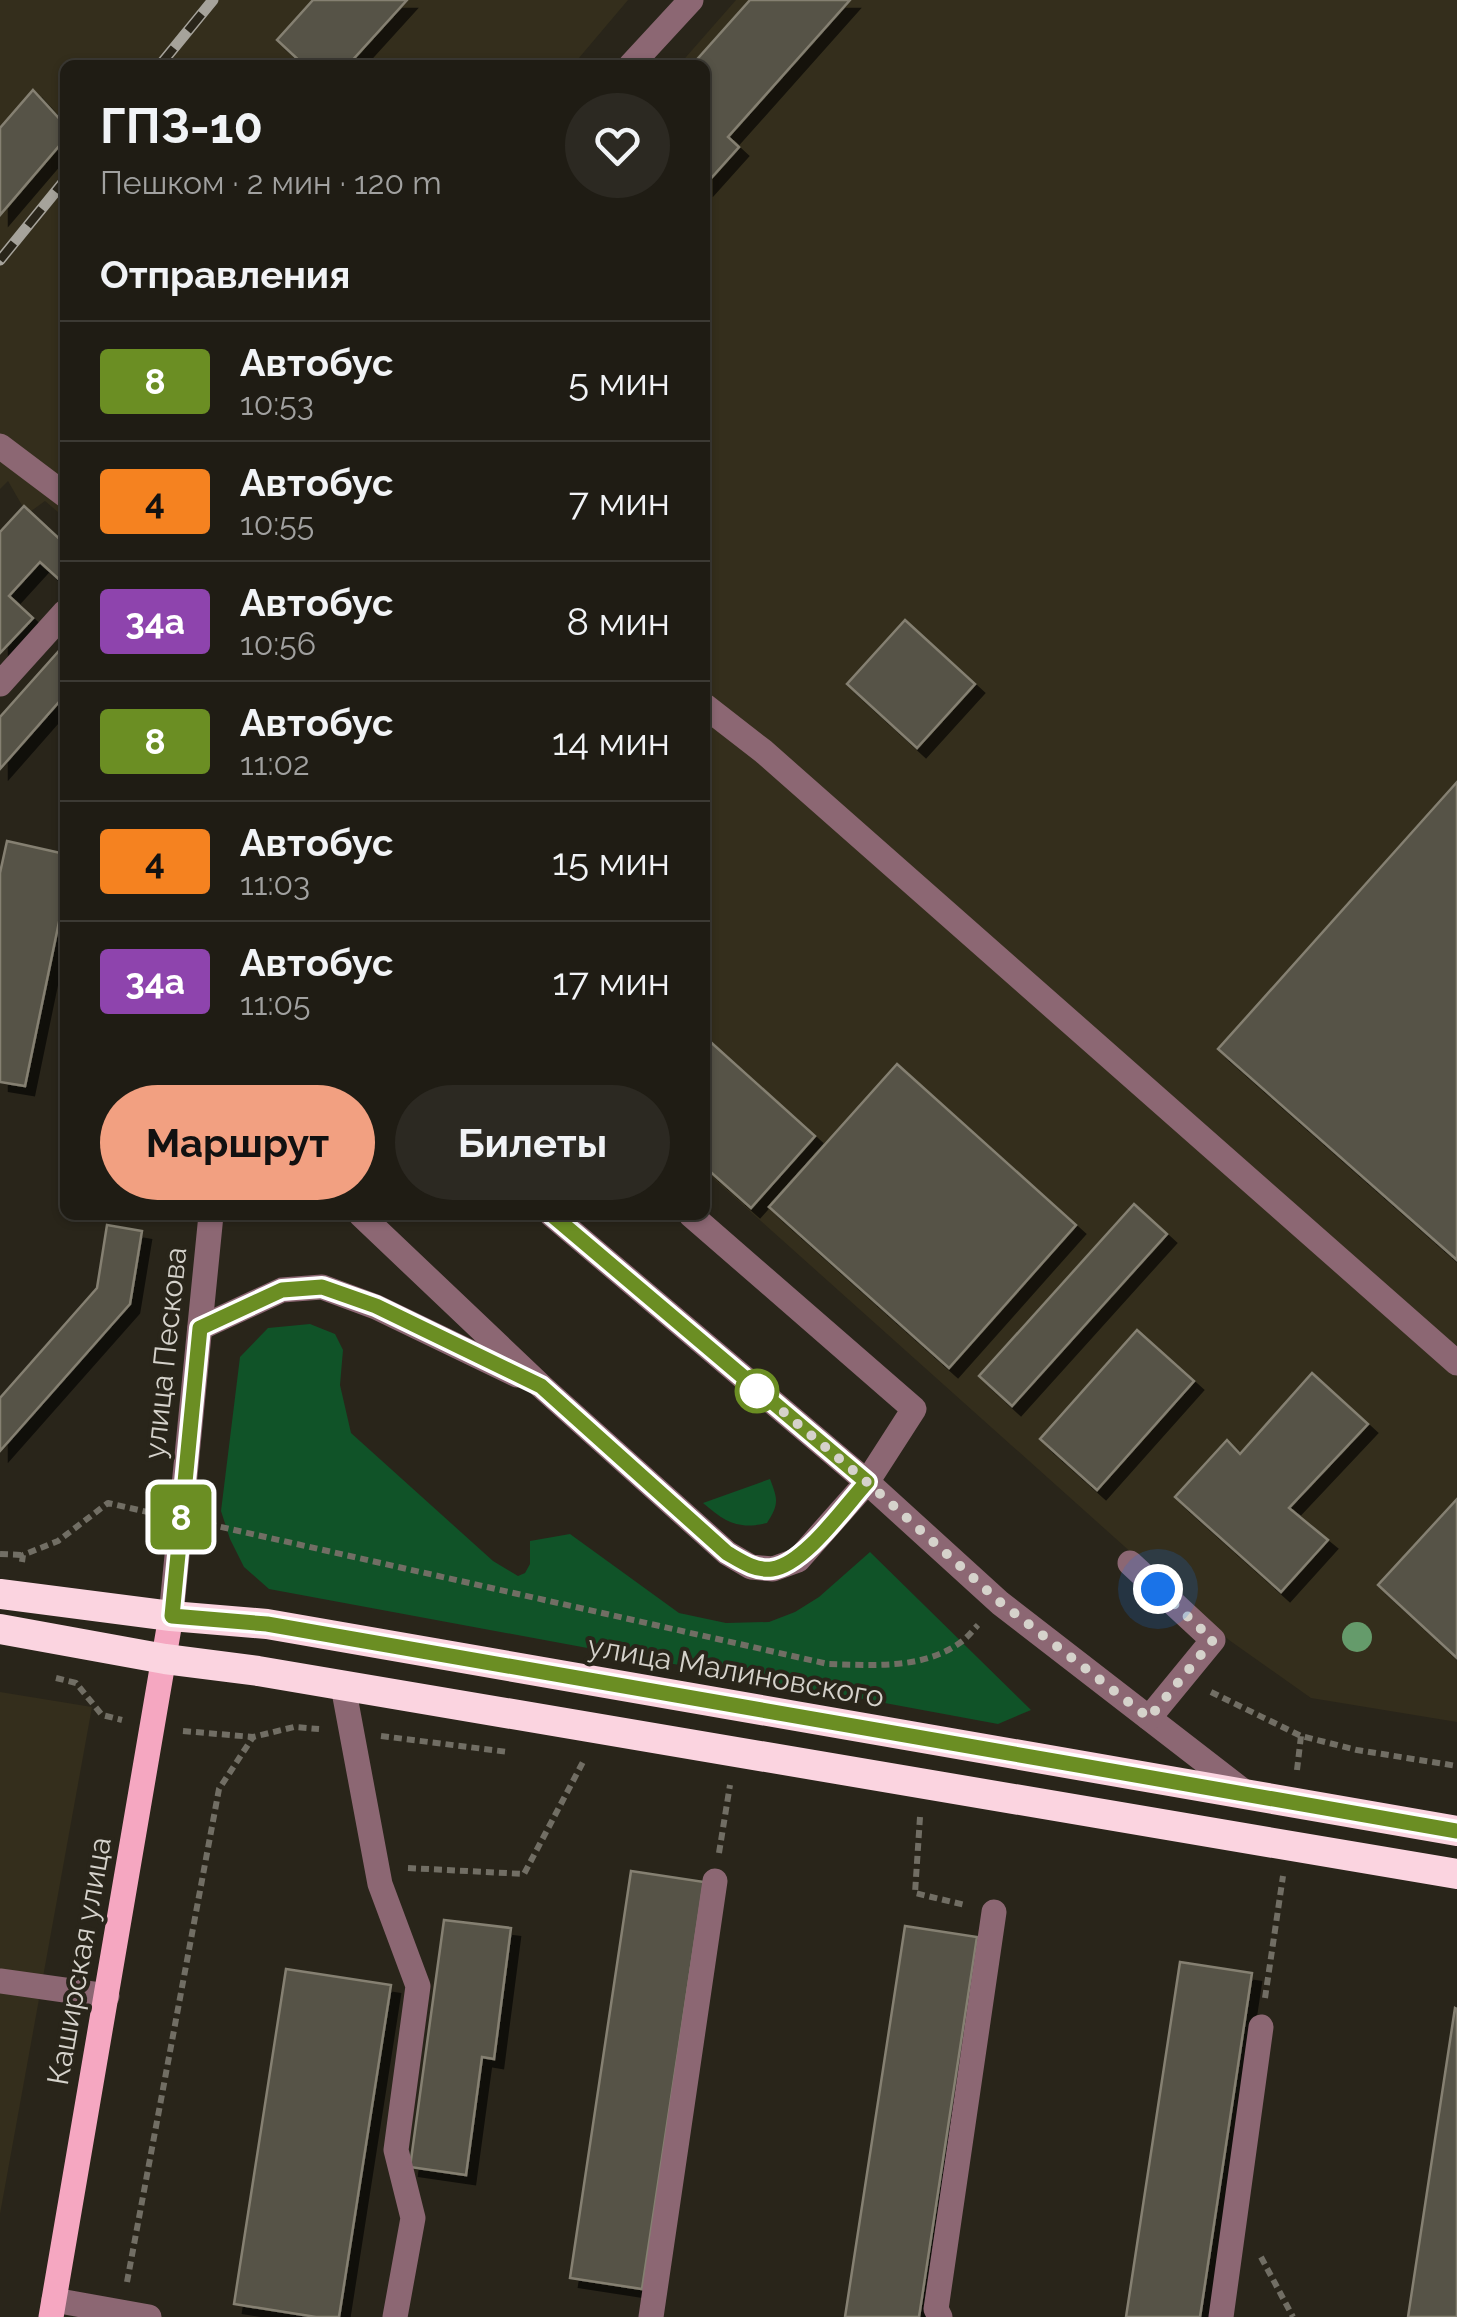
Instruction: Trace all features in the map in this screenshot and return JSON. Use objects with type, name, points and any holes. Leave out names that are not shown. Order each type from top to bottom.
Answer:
[{"type":"highway","name":"улица Малиновского","points":[[8,1595],[287,1628],[1457,1832]]},
{"type":"highway","points":[[0,1629],[1457,1874]]},
{"type":"main road","name":"Каширская улица","points":[[53,2309],[172,1616]]},
{"type":"street","points":[[636,60],[690,0]]},
{"type":"street","points":[[2,452],[60,492]]},
{"type":"street","points":[[0,684],[60,618]]},
{"type":"street","points":[[710,710],[764,751],[1457,1363]]},
{"type":"street","name":"улица Пескова","points":[[172,1616],[211,1220]]},
{"type":"street","points":[[366,1220],[541,1386],[727,1553],[751,1567],[773,1569],[798,1560],[867,1482],[914,1409],[697,1220]]},
{"type":"street","points":[[558,1220],[867,1482],[1000,1602],[1249,1796]]},
{"type":"street","points":[[200,1328],[282,1290],[322,1287],[376,1306],[541,1386]]},
{"type":"street","points":[[1130,1563],[1213,1640],[1149,1718]]},
{"type":"street","points":[[344,1686],[380,1884],[418,1986],[396,2150],[413,2218],[395,2317]]},
{"type":"street","points":[[651,2317],[715,1881]]},
{"type":"street","points":[[940,2317],[936,2309],[994,1912]]},
{"type":"street","points":[[0,1981],[106,1996]]},
{"type":"street","points":[[1222,2317],[1261,2028]]},
{"type":"street","points":[[53,2309],[149,2317]]},
{"type":"path","points":[[0,1554],[23,1555],[58,1541],[108,1503],[828,1664],[894,1666],[938,1654],[962,1642],[1000,1602]]},
{"type":"path","points":[[8,1595],[23,1555]]},
{"type":"path","points":[[40,1674],[76,1683],[102,1715],[152,1728]]},
{"type":"path","points":[[1182,1678],[1301,1736],[1457,1766]]},
{"type":"path","points":[[121,2312],[220,1789],[253,1737]]},
{"type":"path","points":[[377,1866],[524,1874],[583,1762]]},
{"type":"path","points":[[715,1881],[730,1785]]},
{"type":"path","points":[[920,1816],[915,1894],[994,1912]]},
{"type":"path","points":[[1261,2028],[1287,1846]]},
{"type":"path","points":[[1236,2212],[1294,2317]]},
{"type":"shaded area","points":[[0,0],[628,0],[577,60],[60,60],[60,514],[45,501],[27,514],[8,481],[0,489]]},
{"type":"shaded area","points":[[736,0],[1457,0],[1457,1722],[1311,1698],[1229,1640],[710,1175],[710,60],[683,60]]},
{"type":"shaded area","points":[[0,1692],[92,1707],[0,2214]]},
{"type":"green space","points":[[310,1324],[335,1334],[343,1350],[340,1385],[351,1433],[493,1561],[518,1576],[530,1564],[530,1541],[570,1534],[679,1613],[726,1623],[769,1622],[819,1597],[870,1552],[1031,1710],[998,1724],[269,1589],[244,1567],[221,1511],[240,1357],[268,1328]]},
{"type":"green space","points":[[770,1479],[776,1502],[767,1523],[732,1523],[703,1503]]},
{"type":"building","points":[[313,0],[407,0],[353,60],[299,60],[277,40]]},
{"type":"building","points":[[750,0],[850,0],[728,137],[739,147],[710,179],[710,60],[696,60]]},
{"type":"building","points":[[33,90],[60,120],[60,145],[0,215],[0,128]]},
{"type":"building","points":[[24,506],[60,539],[60,580],[40,562],[9,596],[33,618],[0,653],[0,532]]},
{"type":"building","points":[[905,620],[975,684],[917,748],[847,684]]},
{"type":"building","points":[[60,650],[60,701],[0,769],[0,717]]},
{"type":"building","points":[[1457,782],[1457,1260],[1218,1049]]},
{"type":"building","points":[[7,841],[60,853],[60,917],[25,1086],[0,1082],[0,873]]},
{"type":"building","points":[[710,1042],[815,1136],[751,1208],[710,1171]]},
{"type":"building","points":[[897,1064],[1076,1225],[949,1368],[769,1207]]},
{"type":"building","points":[[1134,1204],[1167,1234],[1012,1406],[979,1376]]},
{"type":"building","points":[[107,1225],[142,1231],[130,1304],[0,1451],[0,1398],[97,1288]]},
{"type":"building","points":[[1137,1330],[1194,1381],[1097,1490],[1040,1439]]},
{"type":"building","points":[[1312,1373],[1368,1424],[1289,1508],[1328,1540],[1281,1592],[1175,1497],[1227,1440],[1240,1454]]},
{"type":"building","points":[[1457,1499],[1457,1658],[1378,1585]]},
{"type":"building","points":[[631,1871],[704,1882],[642,2289],[570,2278]]},
{"type":"building","points":[[444,1920],[511,1928],[494,2059],[482,2057],[466,2175],[410,2167]]},
{"type":"building","points":[[905,1926],[977,1937],[919,2317],[845,2317]]},
{"type":"building","points":[[1180,1962],[1252,1973],[1200,2317],[1126,2317]]},
{"type":"building","points":[[286,1969],[391,1985],[339,2317],[234,2304]]},
{"type":"building","points":[[1455,2008],[1457,2317],[1408,2317]]},
{"type":"railway","points":[[164,60],[213,0]]},
{"type":"railway","points":[[0,260],[60,186]]},
{"type":"bus line","name":"8","points":[[558,1220],[867,1482],[798,1560],[773,1569],[751,1567],[727,1553],[541,1386],[376,1306],[322,1287],[282,1290],[200,1328],[172,1616],[267,1624],[1457,1831]]},
{"type":"route","points":[[757,1391],[750,1384],[867,1482],[1000,1602],[1149,1718],[1213,1640],[1158,1589]]}]
